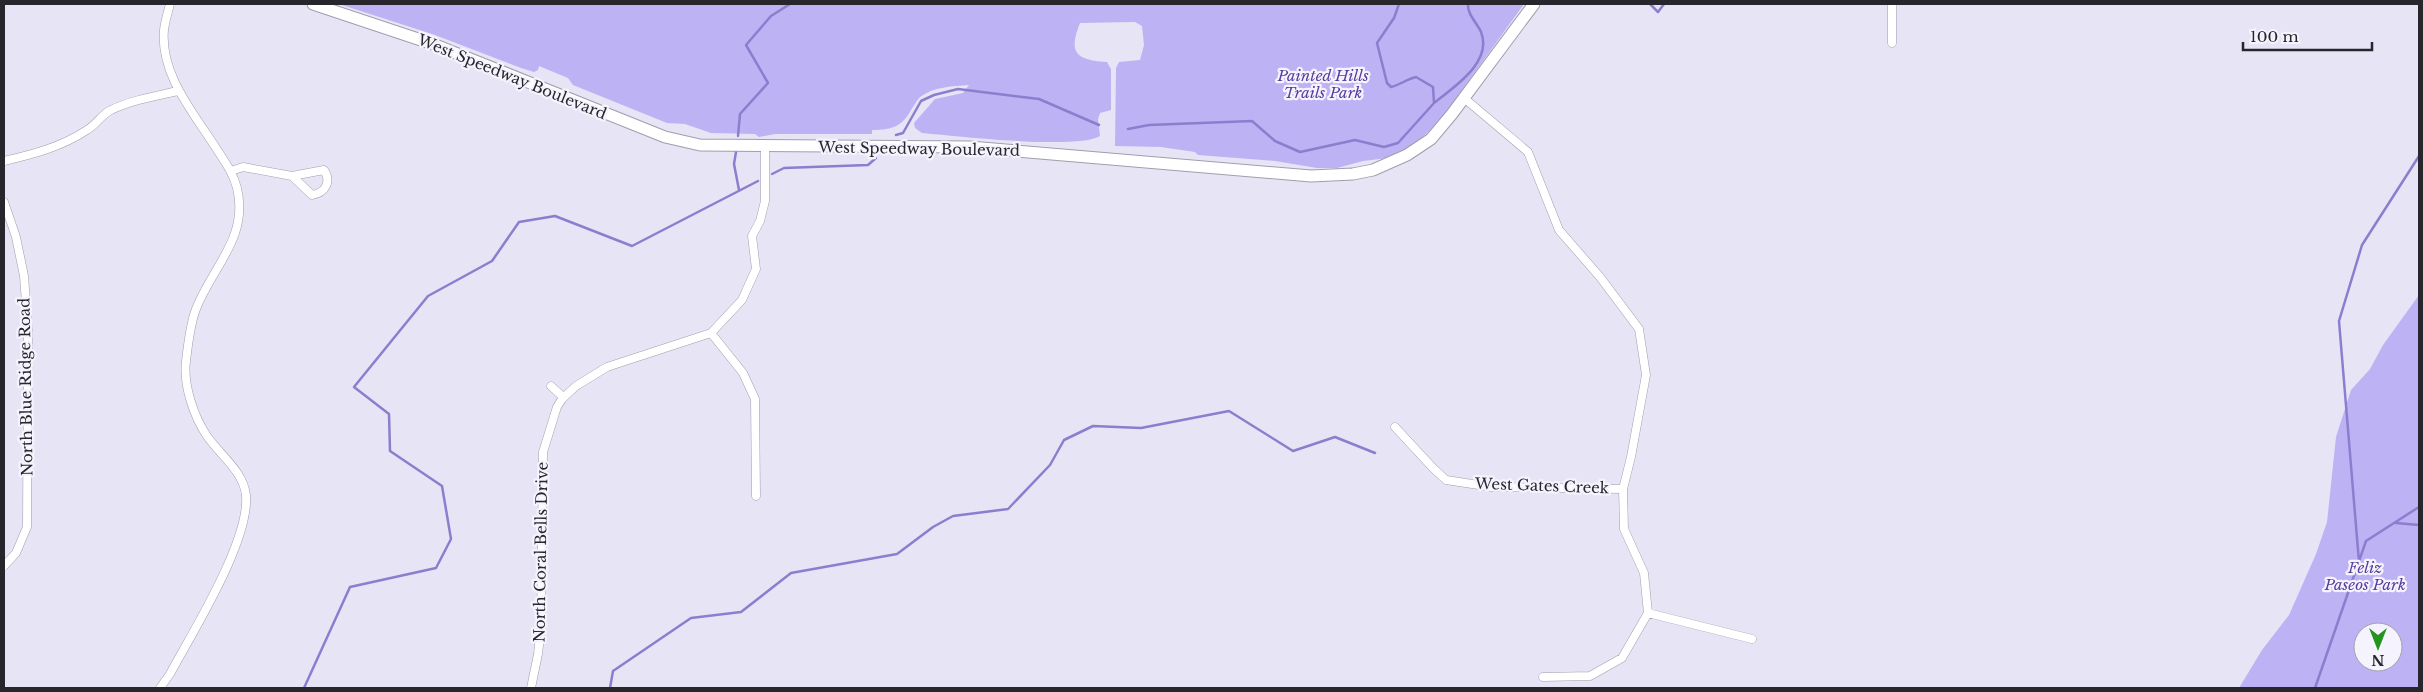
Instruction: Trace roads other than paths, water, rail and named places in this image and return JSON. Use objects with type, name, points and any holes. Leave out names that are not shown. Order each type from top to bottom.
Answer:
[{"type":"main road","name":"West Speedway Boulevard","points":[[313,4],[433,44],[665,137],[709,145],[970,147],[1294,175],[1353,174],[1373,170],[1407,155],[1431,139],[1534,4]]},
{"type":"street","points":[[160,688],[170,674],[230,561],[244,519],[246,495],[237,473],[206,435],[190,397],[186,363],[195,310],[229,250],[240,220],[237,189],[231,171],[178,90],[166,54],[164,30],[170,4]]},
{"type":"street","points":[[1892,4],[1892,43]]},
{"type":"street","points":[[4,161],[52,148],[89,129],[110,110],[137,100],[178,90]]},
{"type":"street","points":[[1464,98],[1528,152],[1559,230],[1600,277],[1639,329],[1646,375],[1632,457],[1623,489],[1624,530],[1644,573],[1648,613],[1622,658],[1590,676],[1543,677]]},
{"type":"street","name":"North Coral Bells Drive","points":[[531,688],[541,627],[542,452],[557,407],[563,398],[576,386],[607,367],[711,333],[742,300],[756,269],[752,236],[760,221],[765,201],[765,146]]},
{"type":"street","points":[[231,171],[243,167],[292,176],[324,170],[328,178],[327,186],[320,194],[312,195],[292,176]]},
{"type":"street","name":"North Blue Ridge Road","points":[[4,202],[16,237],[24,276],[28,329],[27,527],[16,553],[4,566]]},
{"type":"street","points":[[711,333],[743,372],[755,399],[756,496]]},
{"type":"street","points":[[551,386],[563,398]]},
{"type":"street","name":"West Gates Creek","points":[[1395,427],[1432,468],[1446,480],[1492,487],[1623,489]]},
{"type":"street","points":[[1648,613],[1752,639]]},
{"type":"waterway","points":[[738,136],[740,114],[768,83],[746,45],[771,16],[790,4]]},
{"type":"waterway","points":[[1128,129],[1149,125],[1252,121],[1275,141],[1300,152],[1355,140],[1384,147],[1398,143],[1434,103],[1433,87],[1416,77],[1391,87],[1387,83],[1377,43],[1394,18],[1399,4]]},
{"type":"waterway","points":[[1434,103],[1470,73],[1482,54],[1481,32],[1471,15],[1468,4]]},
{"type":"waterway","points":[[1650,4],[1658,12],[1664,4]]},
{"type":"waterway","points":[[896,135],[903,133],[921,101],[934,95],[958,89],[1039,99],[1099,125]]},
{"type":"waterway","points":[[736,152],[734,164],[739,190]]},
{"type":"waterway","points":[[2359,562],[2339,321],[2362,245],[2419,156]]},
{"type":"waterway","points":[[772,174],[784,168],[868,165],[876,158]]},
{"type":"waterway","points":[[304,688],[350,587],[436,568],[451,539],[442,486],[390,451],[389,414],[354,387],[428,296],[492,261],[519,222],[555,216],[632,246],[758,181]]},
{"type":"waterway","points":[[610,688],[613,671],[691,618],[741,612],[791,573],[897,554],[933,527],[953,516],[1008,509],[1050,465],[1064,440],[1093,426],[1141,428],[1229,411],[1293,451],[1335,437],[1375,453]]},
{"type":"waterway","points":[[2315,688],[2366,541],[2419,507]]},
{"type":"waterway","points":[[2396,523],[2419,525]]},
{"type":"park label","name":"Painted Hills Trails Park","points":[[1323,84]]},
{"type":"park label","name":"Feliz Paseos Park","points":[[2365,576]]}]
